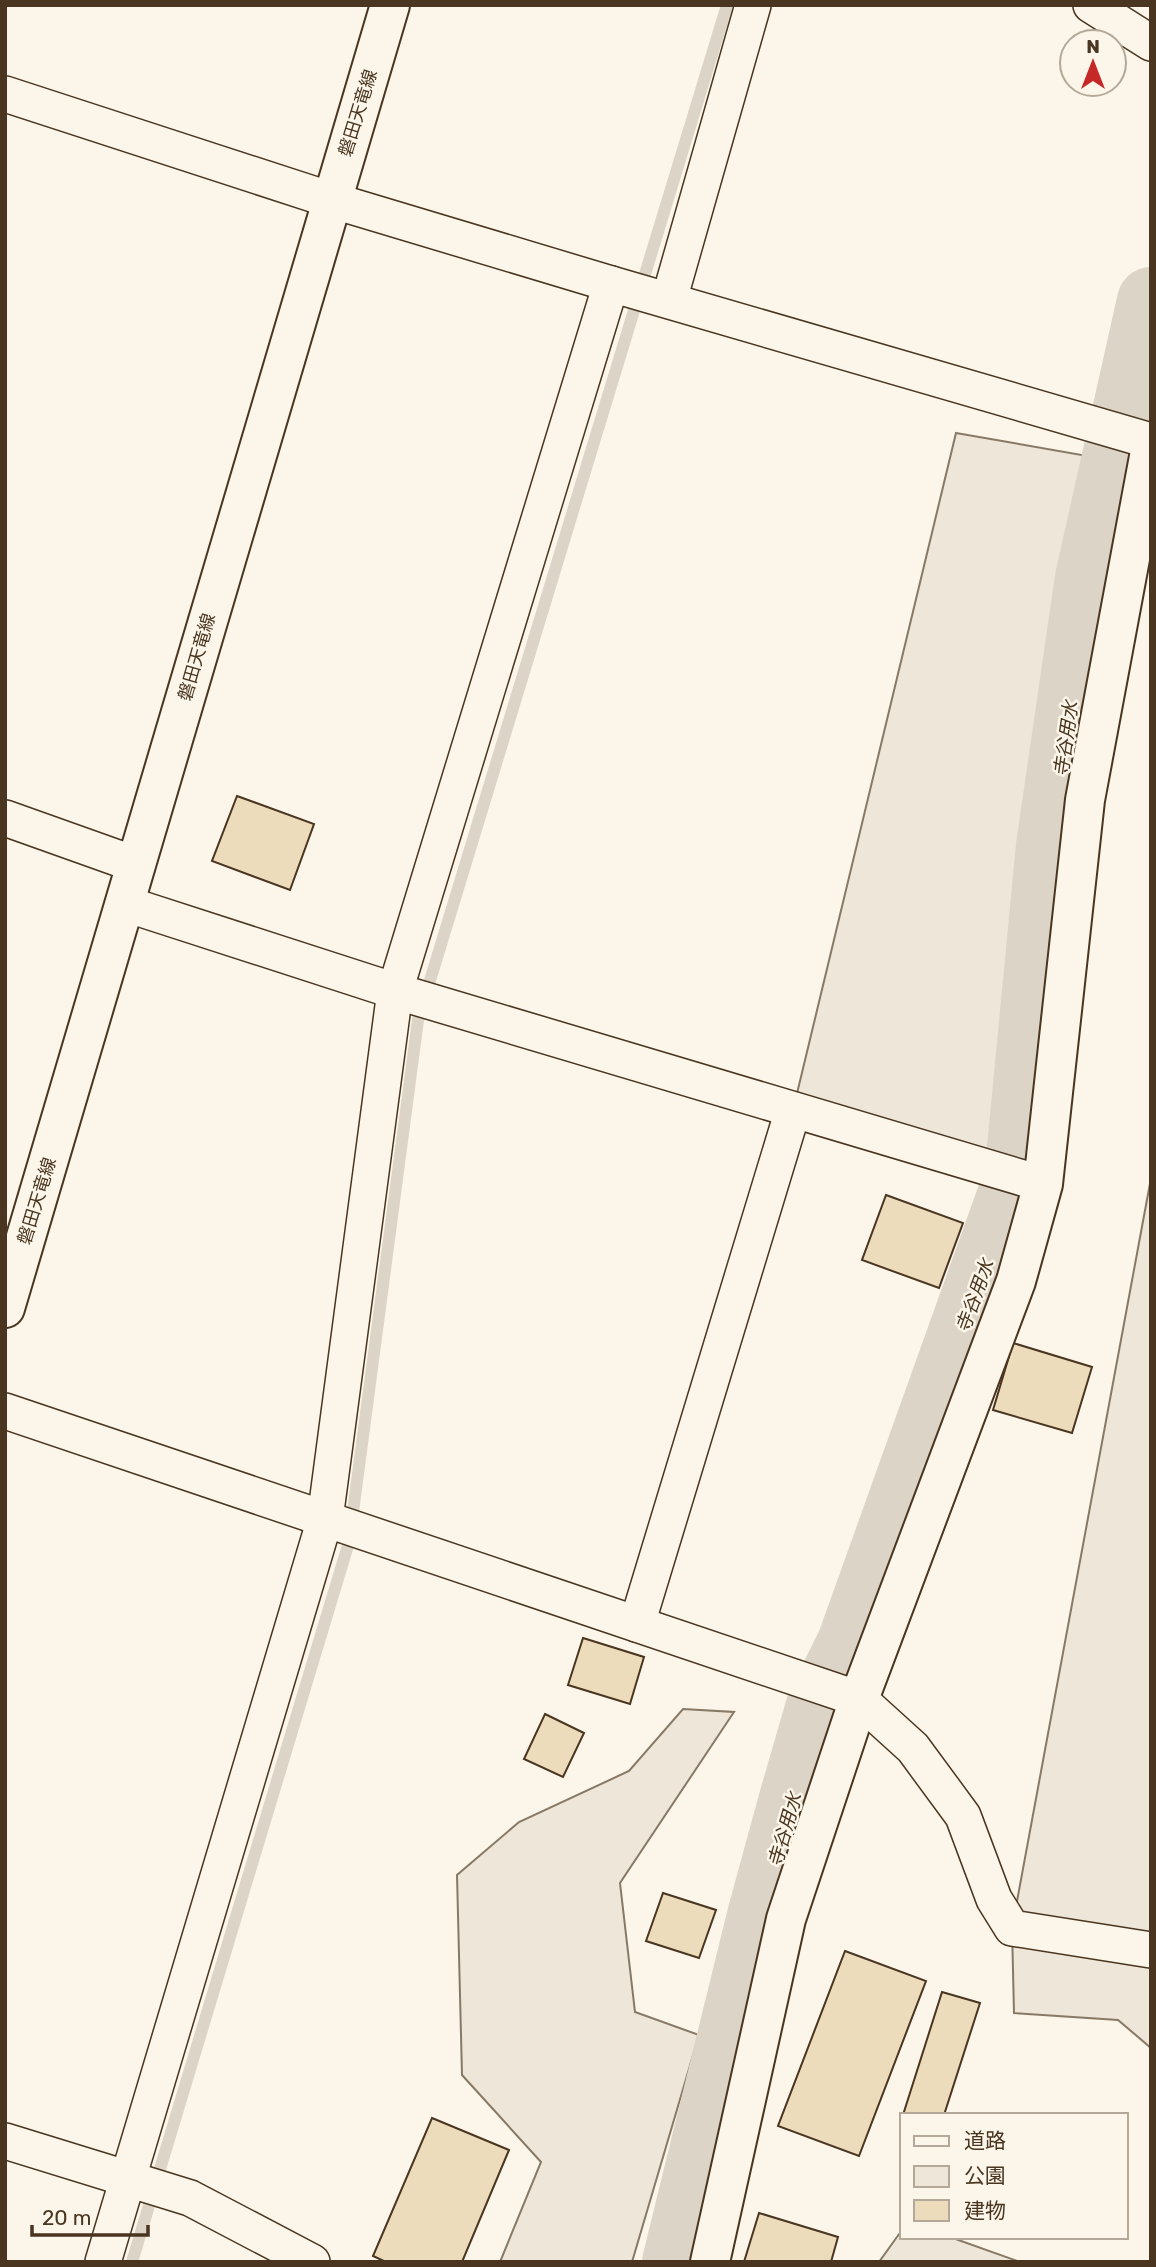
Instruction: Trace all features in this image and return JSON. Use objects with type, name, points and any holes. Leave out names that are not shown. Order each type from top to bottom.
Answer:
[{"type":"street","name":"磐田天竜線","points":[[5,1308],[390,5]]},
{"type":"street","points":[[669,300],[753,5]]},
{"type":"street","points":[[1091,5],[1151,43]]},
{"type":"street","points":[[5,94],[331,200],[1151,443],[1085,800],[1043,1184],[1016,1281],[859,1699],[786,1919],[710,2262]]},
{"type":"street","points":[[103,2262],[324,1519],[395,991],[611,284]]},
{"type":"street","points":[[5,818],[136,865]]},
{"type":"street","points":[[126,904],[395,991],[1043,1184]]},
{"type":"street","points":[[637,1624],[793,1110]]},
{"type":"street","points":[[5,1411],[859,1699],[913,1748],[963,1816],[994,1899],[1012,1928],[1151,1950]]},
{"type":"street","points":[[5,2141],[190,2198],[312,2262]]},
{"type":"green space","points":[[956,433],[1116,461],[1024,1117],[984,1167],[793,1110]]},
{"type":"green space","points":[[1151,1178],[1151,2048],[1118,2020],[1014,2013],[1012,1928]]},
{"type":"green space","points":[[683,1709],[734,1712],[620,1883],[635,2012],[699,2035],[632,2262],[500,2262],[541,2162],[462,2075],[457,1875],[519,1822],[629,1771]]},
{"type":"green space","points":[[900,2233],[900,2239],[956,2239],[1020,2262],[879,2262]]},
{"type":"building","points":[[237,796],[314,824],[290,890],[212,861]]},
{"type":"building","points":[[886,1195],[963,1223],[939,1288],[862,1260]]},
{"type":"building","points":[[1013,1343],[1092,1367],[1072,1433],[993,1410]]},
{"type":"building","points":[[583,1638],[644,1657],[630,1704],[568,1685]]},
{"type":"building","points":[[545,1714],[584,1733],[563,1777],[524,1759]]},
{"type":"building","points":[[663,1893],[716,1910],[699,1958],[646,1941]]},
{"type":"building","points":[[845,1951],[926,1981],[859,2156],[778,2126]]},
{"type":"building","points":[[942,1992],[980,2003],[945,2113],[904,2113]]},
{"type":"building","points":[[432,2118],[509,2150],[462,2262],[386,2262],[373,2256]]},
{"type":"building","points":[[759,2213],[838,2237],[831,2262],[744,2262]]},
{"type":"waterway","points":[[132,2262],[349,1542],[418,1020],[727,5]]},
{"type":"waterway","name":"寺谷用水","points":[[676,2262],[761,1916],[820,1706],[851,1643],[1011,1196],[1021,1148],[1050,846],[1089,578],[1151,301]]}]
